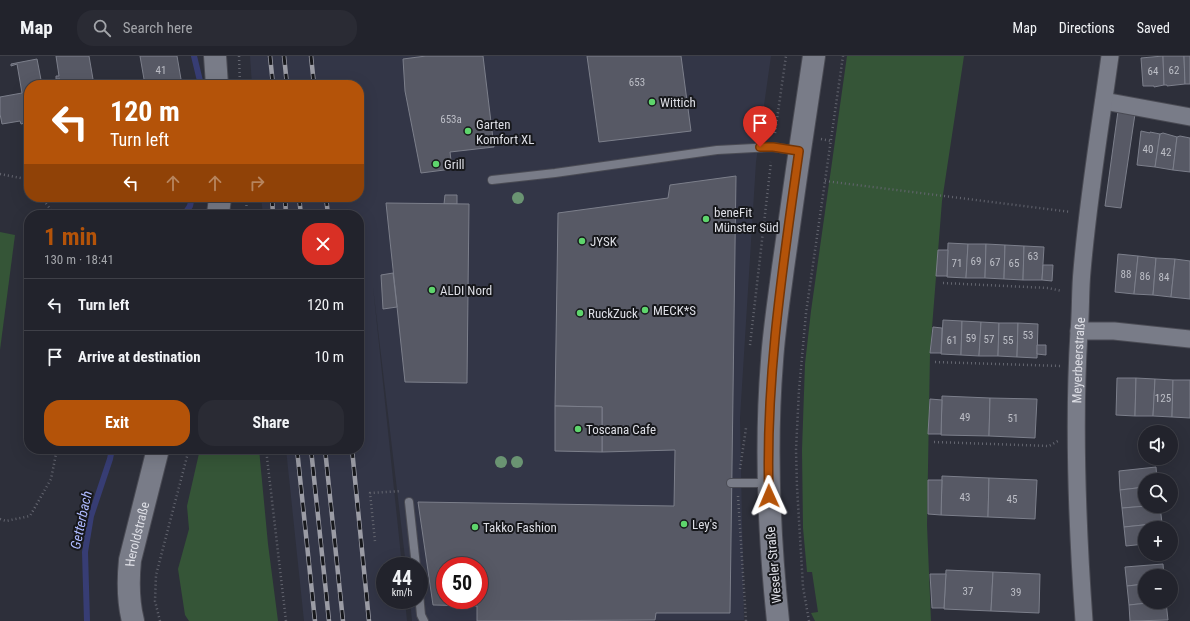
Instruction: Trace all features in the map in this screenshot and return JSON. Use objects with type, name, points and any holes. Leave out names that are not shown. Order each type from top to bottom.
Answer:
[{"type":"main road","points":[[215,56],[217,80]]},
{"type":"main road","name":"Weseler Straße","points":[[778,621],[768,483],[769,413],[772,360],[799,151],[814,56]]},
{"type":"main road","name":"Heroldstraße","points":[[133,621],[130,607],[128,575],[130,560],[157,454]]},
{"type":"street","name":"Meyerbeerstraße","points":[[1084,621],[1079,549],[1076,440],[1076,366],[1087,214],[1110,56]]},
{"type":"street","points":[[1104,101],[1190,116]]},
{"type":"street","points":[[1079,331],[1114,331],[1190,339]]},
{"type":"lane","points":[[492,180],[555,173],[717,150],[766,147],[799,151]]},
{"type":"lane","points":[[731,483],[768,483]]},
{"type":"lane","points":[[409,502],[415,557]]},
{"type":"lane","points":[[420,609],[424,621]]},
{"type":"path","points":[[239,56],[240,80]]},
{"type":"path","points":[[783,77],[786,56]]},
{"type":"path","points":[[809,621],[803,587],[800,550],[796,450],[801,354],[824,181],[843,56]]},
{"type":"path","points":[[0,174],[24,179]]},
{"type":"path","points":[[824,181],[1087,214]]},
{"type":"path","points":[[45,202],[51,210]]},
{"type":"path","points":[[943,283],[1048,288],[1058,291],[1081,292]]},
{"type":"path","points":[[935,362],[1076,366]]},
{"type":"path","points":[[934,442],[1049,446],[1057,441],[1076,440]]},
{"type":"path","points":[[0,520],[6,521],[30,516],[51,479],[56,454]]},
{"type":"path","points":[[160,621],[155,601],[156,575],[188,454]]},
{"type":"path","points":[[267,454],[286,621]]},
{"type":"path","points":[[375,541],[370,493],[408,490]]},
{"type":"shaded area","points":[[250,56],[771,56],[756,162],[740,418],[744,620],[412,621],[411,609],[428,609],[428,557],[405,557],[373,287],[401,557],[376,557],[376,609],[406,609],[407,621],[304,621],[287,454],[364,454],[364,210],[262,210],[262,202],[364,202],[364,80],[252,80]]},
{"type":"green space","points":[[847,56],[964,56],[942,201],[930,353],[927,525],[931,621],[815,621],[811,613],[818,612],[812,572],[807,572],[803,528],[802,450],[805,364],[811,311]]},
{"type":"green space","points":[[0,232],[15,235],[0,350]]},
{"type":"green space","points":[[199,454],[259,454],[268,544],[278,621],[189,621],[185,615],[178,569],[189,529],[187,506]]},
{"type":"building","points":[[56,56],[89,56],[93,80],[56,79],[56,76],[59,76]]},
{"type":"building","points":[[140,56],[177,56],[181,80],[144,80]]},
{"type":"building","points":[[426,56],[483,56],[494,147],[450,152],[452,169],[421,173],[405,91],[403,59]]},
{"type":"building","points":[[587,56],[681,56],[691,131],[599,142]]},
{"type":"building","points":[[1163,56],[1164,85],[1154,87],[1143,86],[1141,58]]},
{"type":"building","points":[[1163,56],[1184,56],[1185,84],[1164,85]]},
{"type":"building","points":[[1184,56],[1190,56],[1190,84],[1185,84]]},
{"type":"building","points":[[37,59],[41,80],[24,80],[24,123],[21,124],[20,121],[2,124],[0,114],[0,97],[22,93],[17,64],[11,66],[11,64]]},
{"type":"building","points":[[1118,111],[1135,114],[1121,208],[1105,206]]},
{"type":"building","points":[[1141,131],[1160,134],[1155,167],[1137,165]]},
{"type":"building","points":[[1163,133],[1177,137],[1173,170],[1155,167],[1160,134]]},
{"type":"building","points":[[1180,136],[1190,138],[1190,172],[1173,170],[1177,137]]},
{"type":"building","name":"MECK*S","points":[[736,176],[730,613],[656,613],[655,620],[477,621],[477,609],[488,609],[488,557],[436,557],[436,605],[433,605],[428,571],[428,557],[426,557],[418,502],[674,506],[675,450],[602,452],[602,407],[555,406],[558,213],[668,198],[670,185]]},
{"type":"building","points":[[445,195],[457,195],[457,204],[444,204]]},
{"type":"building","name":"ALDI Nord","points":[[386,203],[469,204],[467,383],[405,382]]},
{"type":"building","points":[[948,243],[968,244],[966,278],[947,277]]},
{"type":"building","points":[[968,244],[986,244],[985,278],[966,278]]},
{"type":"building","points":[[986,244],[1005,245],[1004,279],[985,278]]},
{"type":"building","points":[[1005,245],[1024,246],[1023,280],[1004,279]]},
{"type":"building","points":[[1024,246],[1044,247],[1042,280],[1023,280]]},
{"type":"building","points":[[938,250],[948,250],[947,276],[936,276]]},
{"type":"building","points":[[1118,254],[1138,256],[1134,294],[1115,292]]},
{"type":"building","points":[[1138,256],[1156,258],[1153,295],[1134,294]]},
{"type":"building","points":[[1156,258],[1175,259],[1171,297],[1153,295]]},
{"type":"building","points":[[1175,259],[1190,261],[1190,299],[1171,297]]},
{"type":"building","points":[[1043,265],[1053,265],[1052,281],[1042,280]]},
{"type":"building","points":[[393,273],[397,307],[383,309],[381,275]]},
{"type":"building","points":[[943,320],[962,321],[961,355],[941,354]]},
{"type":"building","points":[[962,321],[981,322],[979,356],[961,355]]},
{"type":"building","points":[[981,322],[999,323],[998,356],[979,356]]},
{"type":"building","points":[[999,323],[1018,323],[1017,357],[998,356]]},
{"type":"building","points":[[1018,323],[1038,324],[1037,358],[1017,357]]},
{"type":"building","points":[[933,327],[942,328],[941,353],[930,353]]},
{"type":"building","points":[[1037,345],[1046,345],[1046,355],[1037,354]]},
{"type":"building","points":[[1117,378],[1136,378],[1135,416],[1116,415]]},
{"type":"building","points":[[1136,378],[1155,379],[1153,416],[1135,416]]},
{"type":"building","points":[[1155,379],[1173,380],[1172,417],[1153,416]]},
{"type":"building","points":[[1173,380],[1190,380],[1190,418],[1172,417]]},
{"type":"building","points":[[942,396],[990,398],[989,436],[941,435]]},
{"type":"building","points":[[990,398],[1037,399],[1035,438],[989,436]]},
{"type":"building","points":[[930,399],[942,400],[941,434],[928,434]]},
{"type":"building","name":"Toscana Cafe","points":[[555,406],[602,407],[602,452],[555,451]]},
{"type":"building","points":[[1156,467],[1156,473],[1138,473],[1138,488],[1120,490],[1119,471]]},
{"type":"building","points":[[942,476],[989,478],[988,517],[941,515]]},
{"type":"building","points":[[989,478],[1037,480],[1035,519],[988,517]]},
{"type":"building","points":[[928,480],[942,480],[941,515],[928,514]]},
{"type":"building","points":[[1138,488],[1138,507],[1122,508],[1120,490]]},
{"type":"building","points":[[1138,507],[1138,513],[1161,513],[1162,521],[1138,521],[1138,526],[1124,527],[1122,508]]},
{"type":"building","points":[[1138,526],[1138,545],[1126,546],[1124,527]]},
{"type":"building","points":[[1163,564],[1163,569],[1138,569],[1138,585],[1127,586],[1125,567]]},
{"type":"building","points":[[946,570],[993,572],[991,611],[944,609]]},
{"type":"building","points":[[993,572],[1040,574],[1039,613],[991,611]]},
{"type":"building","points":[[930,574],[946,574],[944,608],[932,608]]},
{"type":"building","points":[[1138,585],[1138,604],[1129,605],[1127,586]]},
{"type":"building","points":[[1138,604],[1138,609],[1167,609],[1168,620],[1130,621],[1129,605]]},
{"type":"waterway","name":"Getterbach","points":[[194,56],[200,80]]},
{"type":"waterway","name":"Getterbach","points":[[187,210],[191,202]]},
{"type":"waterway","name":"Getterbach","points":[[87,621],[85,552],[91,516],[111,454]]},
{"type":"railway","points":[[270,56],[272,80]]},
{"type":"railway","points":[[284,56],[286,80]]},
{"type":"railway","points":[[311,56],[313,80]]},
{"type":"railway","points":[[272,202],[273,210]]},
{"type":"railway","points":[[285,202],[286,210]]},
{"type":"railway","points":[[300,202],[300,210]]},
{"type":"railway","points":[[327,202],[327,210]]},
{"type":"railway","points":[[298,454],[315,621]]},
{"type":"railway","points":[[312,454],[329,621]]},
{"type":"railway","points":[[326,454],[343,621]]},
{"type":"railway","points":[[352,454],[369,621]]},
{"type":"place","name":"Wittich","points":[[652,102]]},
{"type":"place","name":"Garten Komfort XL","points":[[468,131]]},
{"type":"place","name":"Grill","points":[[436,164]]},
{"type":"place","name":"beneFit Münster Süd","points":[[706,219]]},
{"type":"place","name":"JYSK","points":[[582,241]]},
{"type":"place","name":"ALDI Nord","points":[[432,290]]},
{"type":"place","name":"MECK*S","points":[[645,310]]},
{"type":"place","name":"RuckZuck","points":[[580,313]]},
{"type":"place","name":"Toscana Cafe","points":[[578,429]]},
{"type":"place","name":"Ley's","points":[[684,524]]},
{"type":"place","name":"Takko Fashion","points":[[475,527]]},
{"type":"route","points":[[760,147],[773,147],[799,151],[772,360],[769,413],[769,496]]}]
